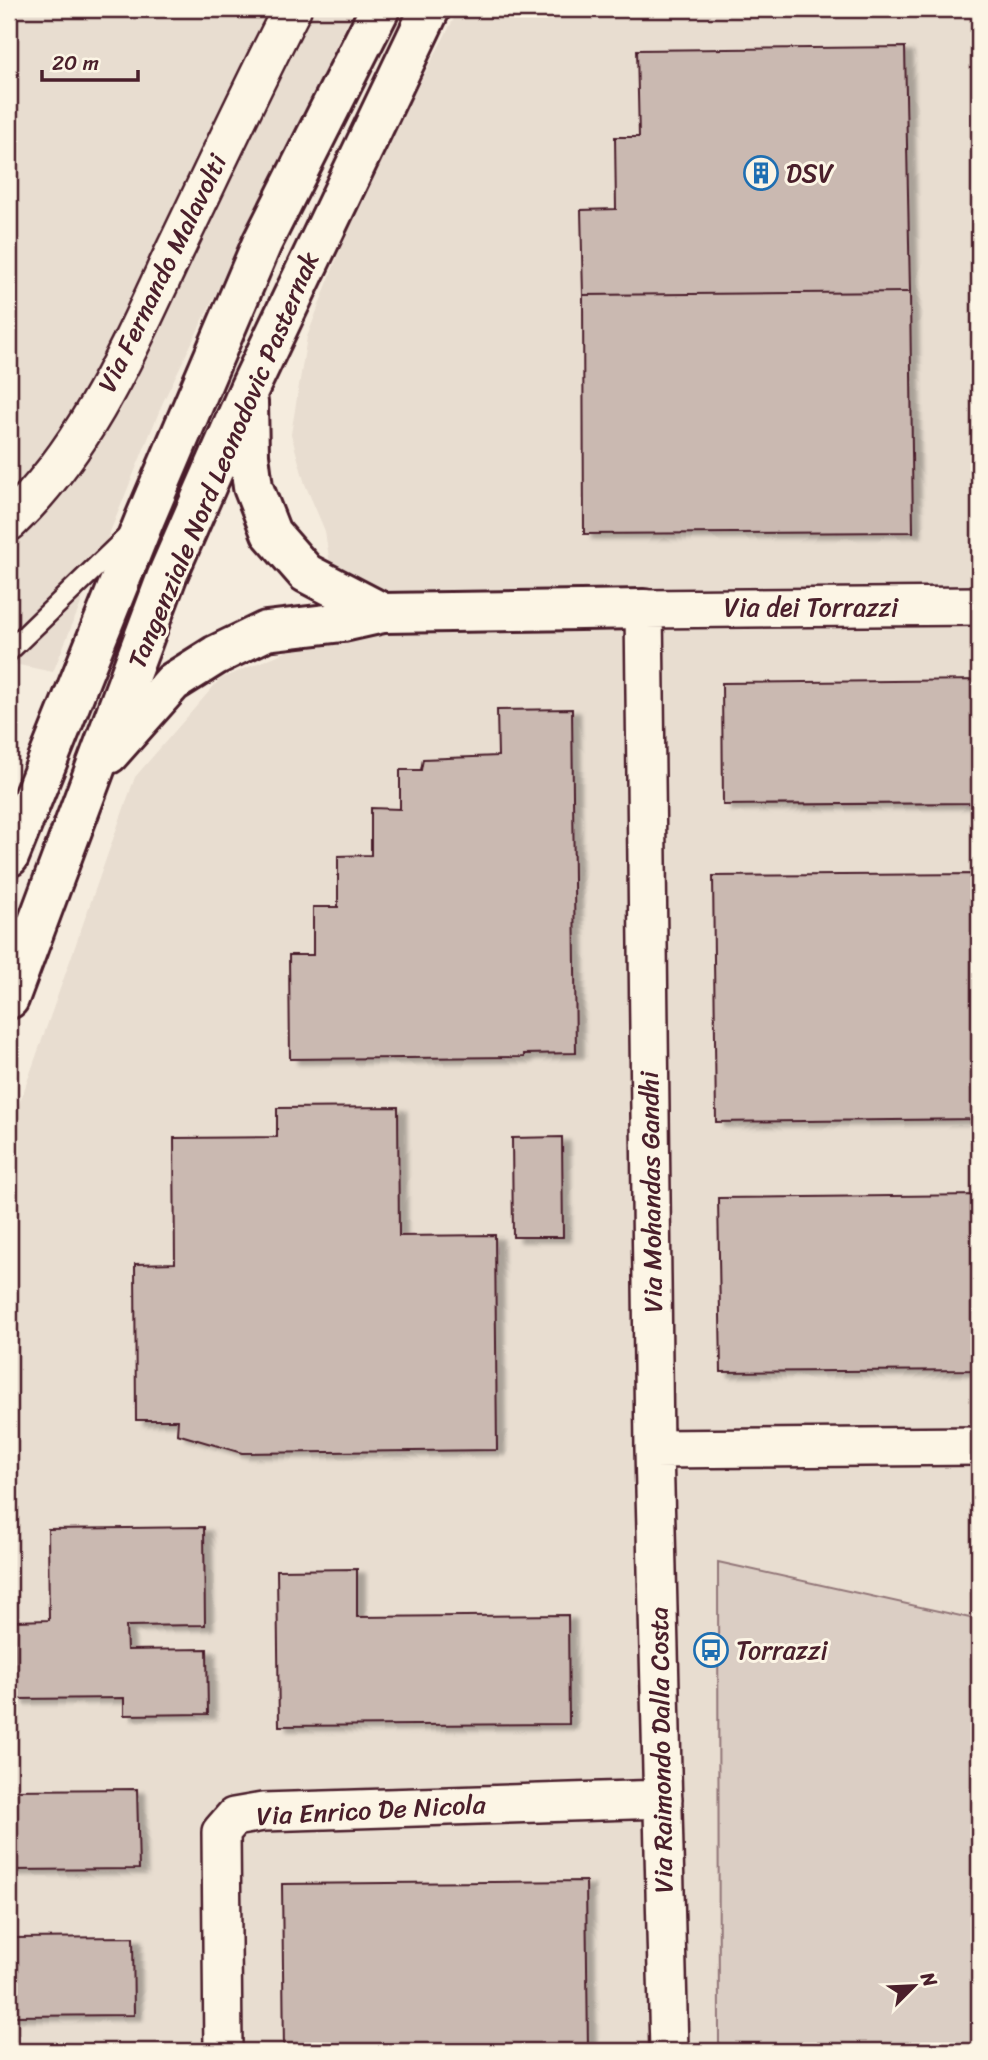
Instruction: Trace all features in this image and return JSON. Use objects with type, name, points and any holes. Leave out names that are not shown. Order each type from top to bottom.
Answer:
[{"type":"highway","name":"Tangenziale Nord Leonodovic Pasternak","points":[[9,857],[144,521],[262,243],[380,9]]},
{"type":"highway","name":"Tangenziale Nord Leonodovic Pasternak","points":[[9,999],[167,576],[248,391],[432,11]]},
{"type":"highway","points":[[248,391],[249,455],[253,487],[271,533],[306,573],[383,613]]},
{"type":"highway","points":[[94,771],[173,682],[216,655],[266,631],[343,622],[383,613],[644,609]]},
{"type":"street","name":"Via Fernando Malavolti","points":[[9,522],[27,505],[80,438],[125,358],[292,9]]},
{"type":"street","name":"Via dei Torrazzi","points":[[644,609],[979,606]]},
{"type":"street","name":"Via Mohandas Gandhi","points":[[644,609],[654,1449]]},
{"type":"street","points":[[654,1449],[979,1446]]},
{"type":"street","name":"Via Raimondo Dalla Costa","points":[[654,1449],[669,2051]]},
{"type":"street","name":"Via Enrico De Nicola","points":[[223,2051],[221,1832],[234,1817],[263,1812],[663,1799]]},
{"type":"lane","points":[[9,651],[144,521]]},
{"type":"shaded area","points":[[9,9],[354,9],[163,402],[53,672],[9,663]]},
{"type":"shaded area","points":[[459,9],[979,9],[979,1620],[718,1562],[719,2051],[9,2051],[9,1133],[135,777],[220,679],[285,652],[333,584],[325,531],[305,484],[291,434],[307,337],[363,189]]},
{"type":"shaded area","points":[[718,1562],[979,1620],[979,2051],[719,2051]]},
{"type":"building","name":"DSV","points":[[905,47],[910,292],[583,295],[581,210],[616,209],[615,137],[639,137],[637,50]]},
{"type":"building","points":[[910,292],[913,532],[584,534],[583,295]]},
{"type":"building","points":[[979,680],[979,803],[723,805],[722,683]]},
{"type":"building","points":[[572,709],[576,1053],[524,1054],[524,1057],[290,1059],[289,955],[313,955],[313,907],[338,907],[338,856],[371,855],[371,808],[400,809],[400,770],[421,770],[423,759],[498,756],[497,710]]},
{"type":"building","points":[[979,874],[979,1119],[716,1122],[713,876]]},
{"type":"building","points":[[398,1107],[399,1236],[495,1235],[497,1450],[242,1453],[177,1434],[178,1420],[136,1420],[135,1264],[175,1263],[174,1138],[277,1137],[277,1108]]},
{"type":"building","points":[[562,1137],[563,1237],[513,1237],[512,1138]]},
{"type":"building","points":[[979,1195],[979,1370],[721,1372],[718,1198]]},
{"type":"building","points":[[204,1527],[205,1625],[126,1626],[127,1650],[207,1649],[208,1714],[124,1715],[124,1698],[16,1699],[15,1621],[49,1620],[48,1529]]},
{"type":"building","points":[[357,1569],[357,1617],[568,1615],[569,1724],[279,1726],[277,1570]]},
{"type":"building","points":[[137,1789],[139,1869],[9,1870],[9,1790]]},
{"type":"building","points":[[586,1881],[588,2051],[284,2051],[282,1884]]},
{"type":"building","points":[[133,1937],[134,2015],[9,2016],[9,1938]]},
{"type":"place","name":"DSV","points":[[761,173]]},
{"type":"place","name":"Torrazzi","points":[[711,1650]]}]
